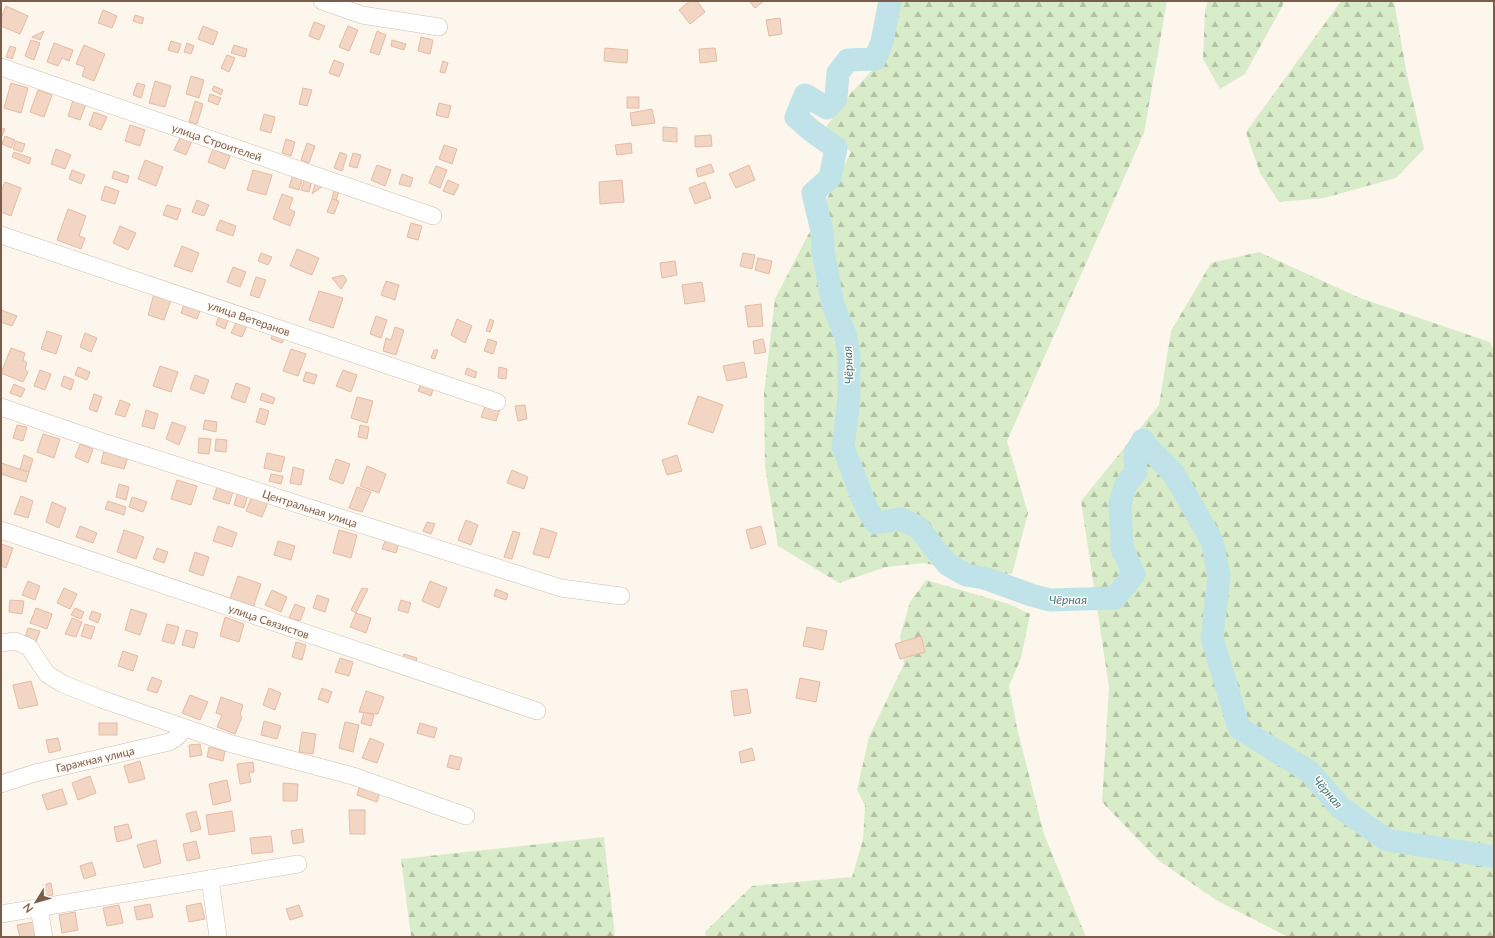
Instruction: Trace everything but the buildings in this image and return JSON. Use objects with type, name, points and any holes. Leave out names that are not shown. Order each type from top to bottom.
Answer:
[{"type":"street","points":[[322,1],[362,15],[439,27]]},
{"type":"street","name":"улица Строителей","points":[[1,67],[433,216]]},
{"type":"street","name":"улица Ветеранов","points":[[1,235],[497,402]]},
{"type":"street","name":"Центральная улица","points":[[1,407],[111,445],[561,588],[621,596]]},
{"type":"street","name":"улица Связистов","points":[[1,530],[537,711]]},
{"type":"street","points":[[1,643],[15,641],[28,647],[47,674],[63,684],[183,728],[232,744],[352,776],[466,816]]},
{"type":"street","name":"Гаражная улица","points":[[1,784],[35,773],[169,742],[179,735],[183,728]]},
{"type":"street","points":[[1,914],[298,864]]},
{"type":"street","points":[[210,879],[218,937]]},
{"type":"street","points":[[39,908],[44,937]]},
{"type":"green space","points":[[900,1],[1167,1],[1144,133],[1007,441],[1028,513],[1012,574],[968,572],[924,563],[886,567],[839,583],[778,546],[765,467],[764,393],[775,299],[851,152],[826,127],[851,93],[880,62]]},
{"type":"green space","points":[[1208,1],[1285,1],[1245,74],[1220,89],[1203,59],[1205,10]]},
{"type":"green space","points":[[1341,1],[1394,1],[1407,75],[1424,149],[1396,178],[1324,198],[1279,202],[1260,173],[1246,132]]},
{"type":"green space","points":[[1259,252],[1360,298],[1490,342],[1494,351],[1494,937],[1288,937],[1216,900],[1158,860],[1102,802],[1109,687],[1081,501],[1159,405],[1171,331],[1211,263]]},
{"type":"green space","points":[[926,580],[1009,604],[1030,614],[1021,658],[1009,686],[1017,728],[1044,834],[1086,937],[706,937],[705,932],[752,886],[852,877],[863,840],[865,805],[857,790],[869,737],[904,664],[900,636],[910,602]]},
{"type":"green space","points":[[604,837],[615,937],[411,937],[401,859]]},
{"type":"waterway","name":"Чёрная","points":[[890,1],[882,42],[875,59],[848,60],[838,73],[836,98],[827,108],[805,95],[796,117],[812,131],[836,148],[830,178],[813,193],[822,231],[823,251],[833,305],[846,337],[849,356],[849,399],[843,447],[866,507],[876,523],[901,519],[918,527],[947,564],[966,575],[984,578],[1031,595],[1050,600],[1115,598],[1134,574],[1122,548],[1120,504],[1126,484],[1136,472],[1135,454],[1143,440],[1174,474],[1212,541],[1219,576],[1212,638],[1239,728],[1310,772],[1341,808],[1387,840],[1494,857]]}]
